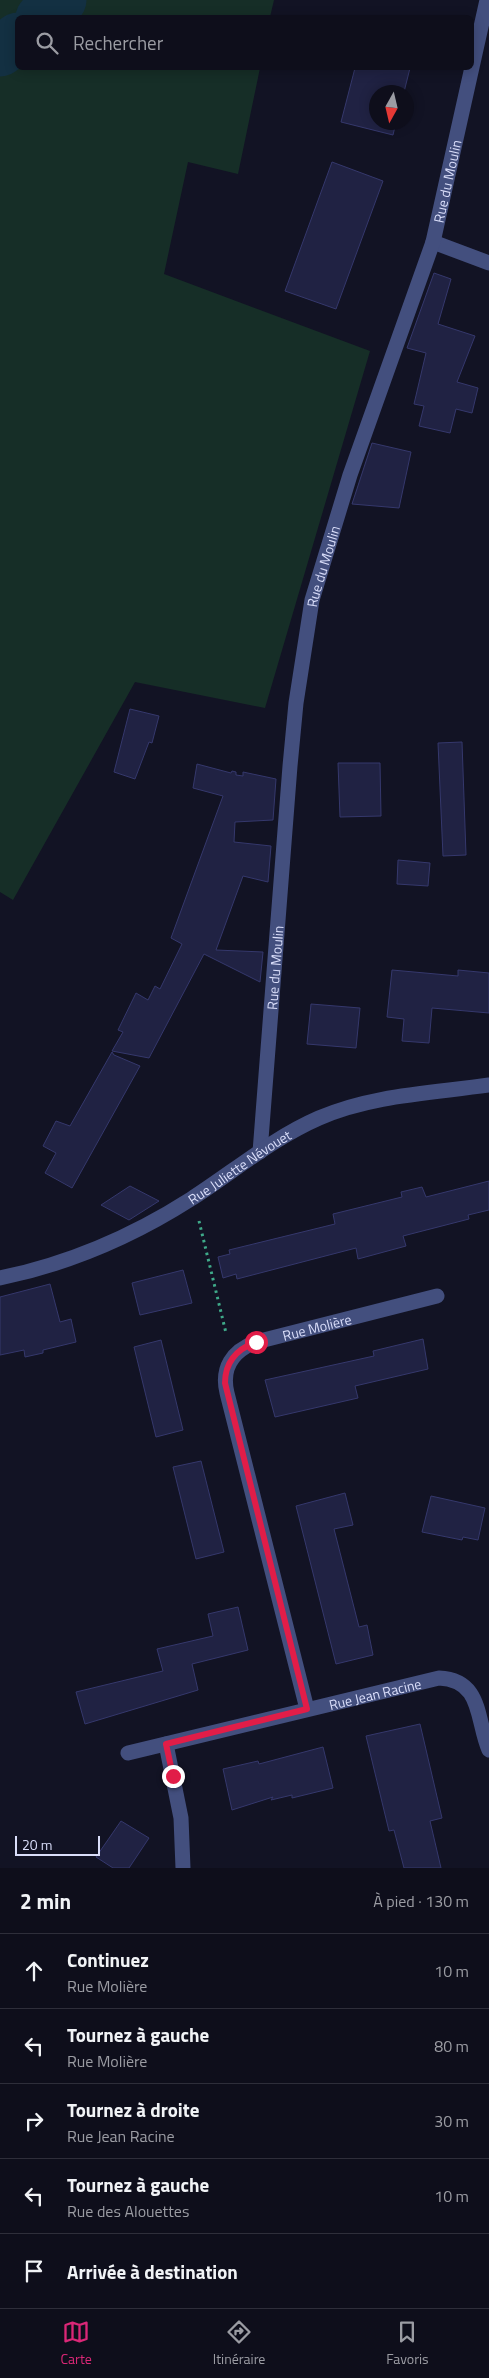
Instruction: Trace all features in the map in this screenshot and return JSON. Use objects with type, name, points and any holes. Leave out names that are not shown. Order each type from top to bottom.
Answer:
[{"type":"street","name":"Rue du Moulin","points":[[474,57],[487,0]]},
{"type":"street","name":"Rue du Moulin","points":[[260,1152],[296,702],[312,600],[350,475],[432,242],[471,70]]},
{"type":"street","points":[[432,242],[489,263]]},
{"type":"street","name":"Rue Juliette Névouet","points":[[0,1278],[35,1270],[83,1254],[121,1237],[193,1198],[260,1152],[310,1122],[356,1106],[489,1085]]},
{"type":"street","name":"Rue Molière","points":[[232,1357],[246,1346],[256,1342],[437,1296]]},
{"type":"street","points":[[232,1357],[225,1373],[225,1383],[307,1709]]},
{"type":"street","name":"Rue Jean Racine","points":[[128,1753],[428,1679],[449,1679],[465,1687],[472,1694],[477,1703],[489,1750]]},
{"type":"street","points":[[166,1744],[180,1812],[184,1868]]},
{"type":"path","points":[[193,1198],[232,1357]]},
{"type":"green space","points":[[0,0],[274,0],[270,15],[15,15],[15,70],[260,70],[238,174],[188,162],[164,274],[370,351],[265,708],[135,682],[13,900],[0,892]]},
{"type":"building","points":[[354,70],[410,70],[406,85],[369,85],[369,129],[341,122]]},
{"type":"building","points":[[373,130],[394,130],[393,135]]},
{"type":"building","points":[[332,162],[383,181],[336,309],[285,291]]},
{"type":"building","points":[[434,273],[451,279],[438,324],[475,336],[457,382],[478,388],[472,413],[456,409],[450,433],[419,426],[424,406],[414,404],[426,353],[407,348]]},
{"type":"building","points":[[372,443],[411,452],[399,508],[352,504]]},
{"type":"building","points":[[130,709],[159,716],[152,743],[149,742],[135,779],[114,772]]},
{"type":"building","points":[[462,742],[466,855],[443,856],[438,743]]},
{"type":"building","points":[[338,763],[380,763],[381,816],[340,817]]},
{"type":"building","points":[[197,764],[231,773],[232,771],[236,772],[236,775],[243,776],[243,772],[276,779],[273,820],[235,822],[234,842],[271,846],[268,882],[243,876],[216,950],[263,952],[260,982],[204,954],[149,1058],[112,1051],[123,1032],[118,1030],[136,993],[148,1000],[155,986],[160,989],[182,944],[171,938],[223,796],[193,788]]},
{"type":"building","points":[[398,860],[430,863],[428,886],[397,884]]},
{"type":"building","points":[[392,970],[458,976],[458,970],[489,973],[489,1013],[432,1008],[429,1043],[402,1041],[404,1019],[387,1017]]},
{"type":"building","points":[[311,1004],[360,1008],[356,1048],[307,1044]]},
{"type":"building","points":[[112,1052],[114,1055],[140,1066],[72,1188],[45,1173],[56,1153],[43,1146],[56,1121],[70,1126]]},
{"type":"building","points":[[489,1181],[489,1210],[468,1215],[469,1219],[403,1236],[406,1246],[358,1259],[356,1248],[237,1279],[236,1274],[223,1278],[218,1257],[230,1254],[229,1250],[335,1224],[333,1214],[402,1197],[401,1192],[422,1187],[426,1197]]},
{"type":"building","points":[[130,1186],[159,1201],[129,1220],[101,1205]]},
{"type":"building","points":[[183,1270],[192,1303],[140,1315],[132,1283]]},
{"type":"building","points":[[50,1284],[60,1322],[71,1319],[76,1342],[43,1350],[43,1353],[25,1357],[24,1350],[0,1355],[0,1297]]},
{"type":"building","points":[[423,1339],[428,1369],[355,1386],[358,1398],[275,1417],[265,1380],[374,1356],[373,1351]]},
{"type":"building","points":[[161,1340],[183,1430],[156,1437],[134,1347]]},
{"type":"building","points":[[201,1461],[224,1552],[196,1559],[173,1467]]},
{"type":"building","points":[[345,1493],[353,1525],[334,1529],[359,1627],[367,1625],[373,1655],[336,1664],[296,1506]]},
{"type":"building","points":[[431,1496],[485,1508],[478,1540],[463,1537],[462,1540],[422,1532]]},
{"type":"building","points":[[238,1607],[248,1650],[192,1664],[198,1690],[85,1724],[76,1692],[163,1671],[157,1649],[213,1636],[208,1614]]},
{"type":"building","points":[[420,1724],[442,1818],[430,1821],[441,1868],[404,1868],[394,1830],[389,1831],[366,1736]]},
{"type":"building","points":[[323,1747],[333,1788],[292,1798],[292,1795],[271,1800],[273,1797],[232,1810],[223,1769],[258,1761],[259,1764]]},
{"type":"building","points":[[121,1821],[149,1838],[129,1868],[113,1868],[96,1857]]},
{"type":"waterway","points":[[44,15],[61,0]]},
{"type":"waterway","points":[[0,51],[15,40]]},
{"type":"route","points":[[173,1776],[166,1744],[307,1709],[225,1383],[225,1373],[232,1357],[246,1346],[256,1342]]}]
